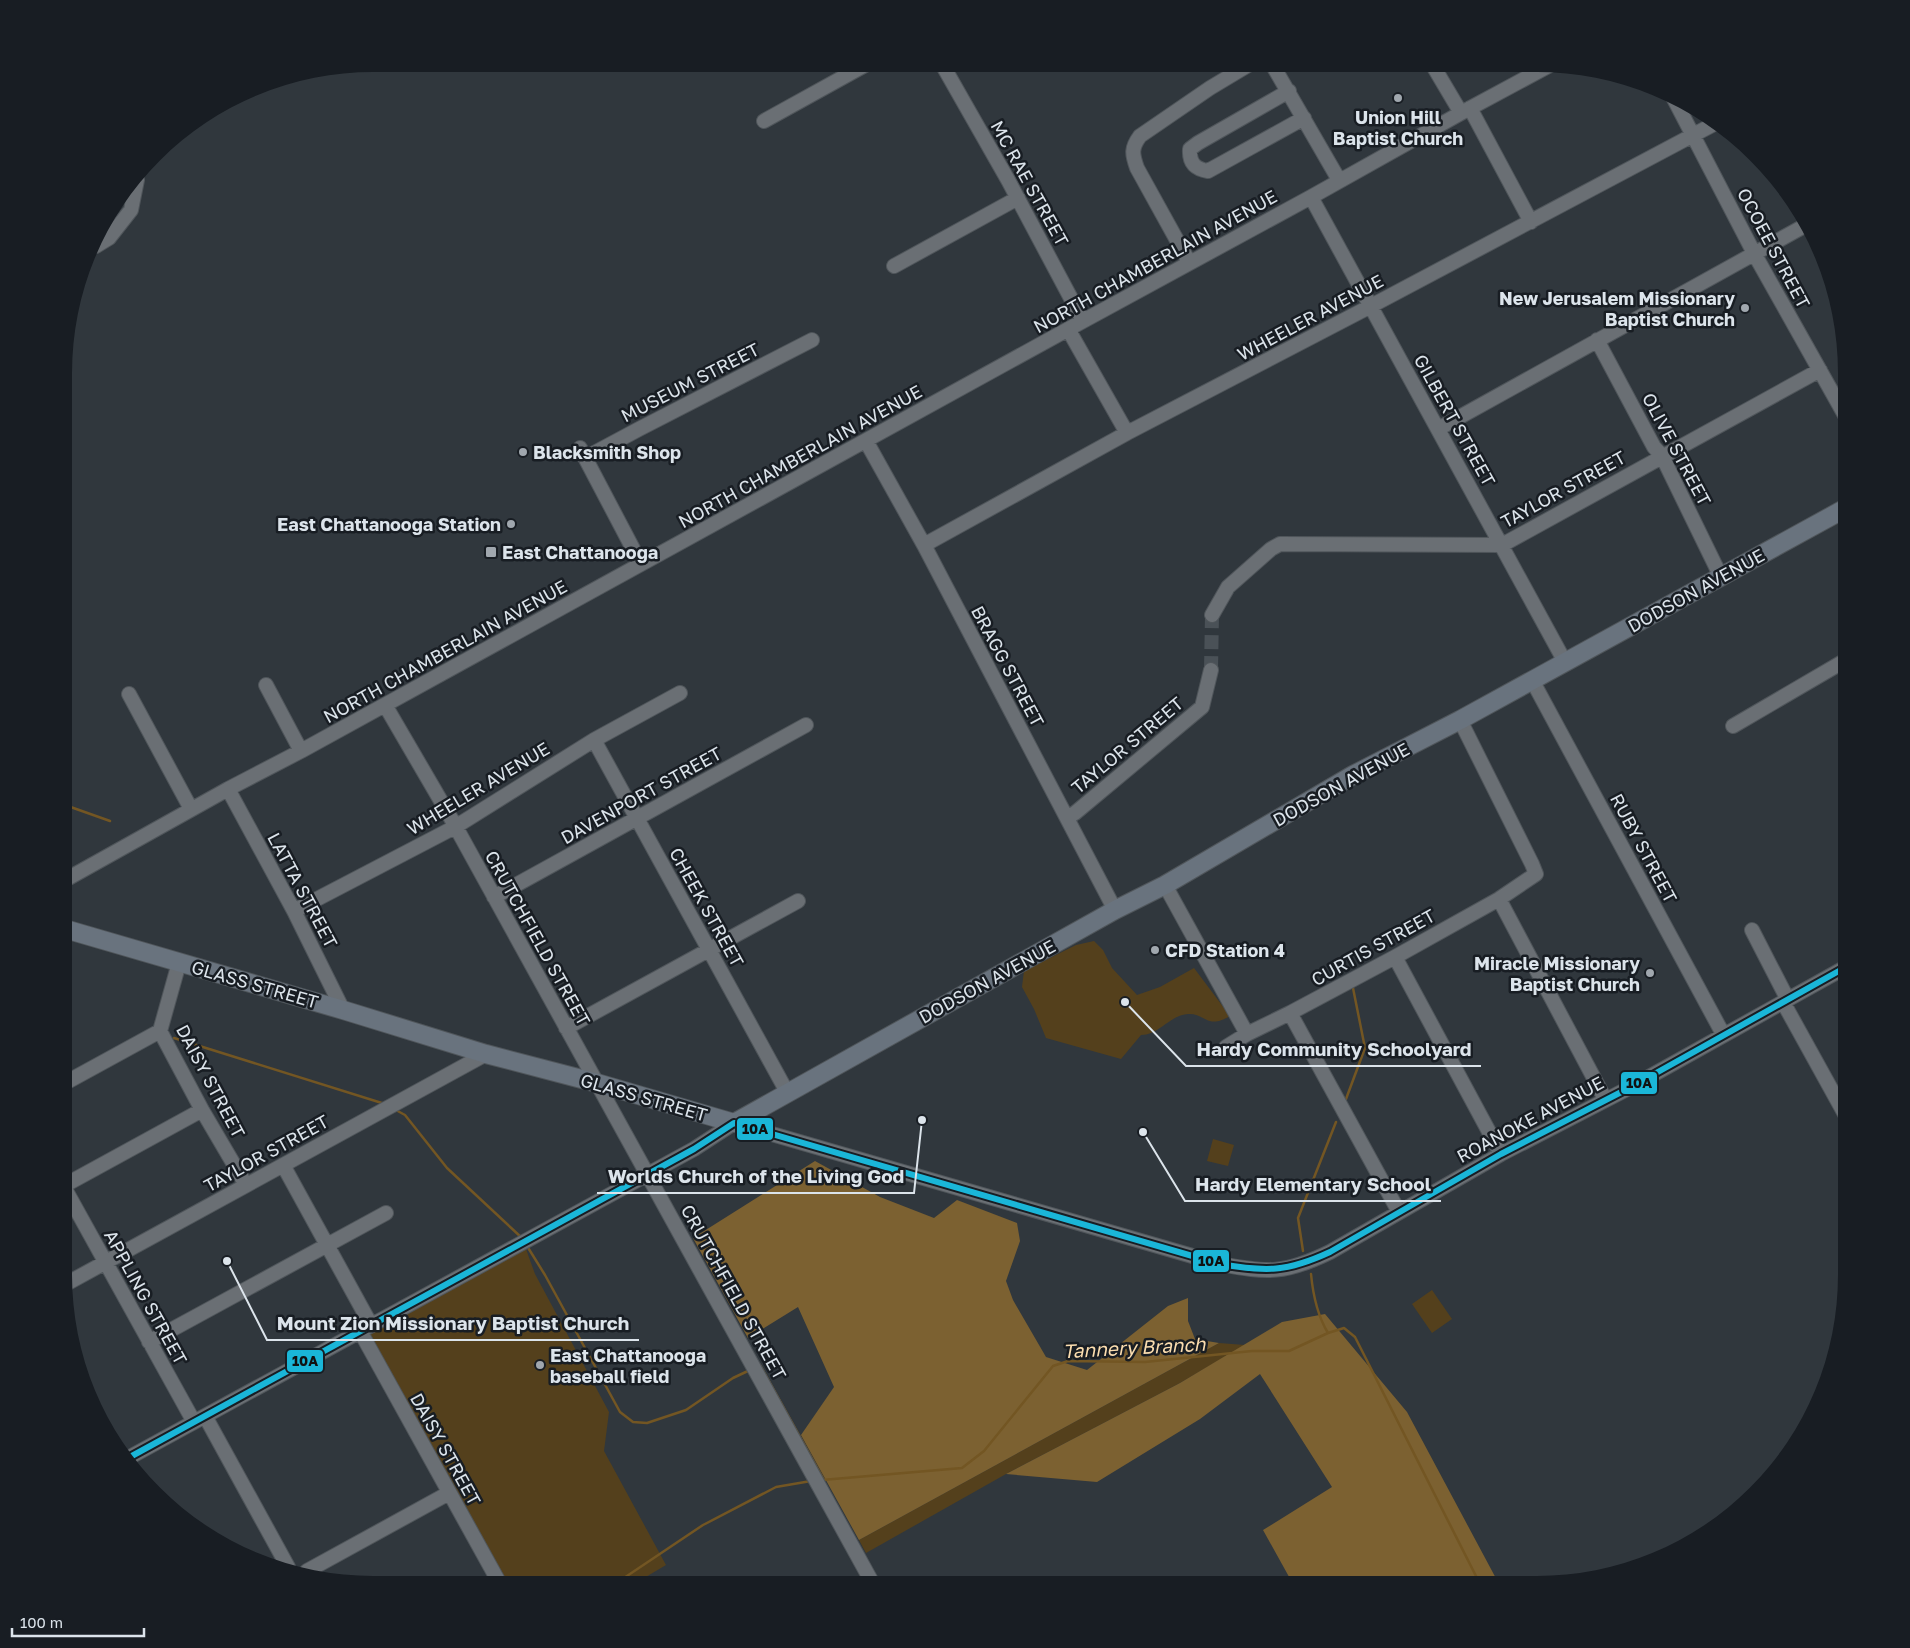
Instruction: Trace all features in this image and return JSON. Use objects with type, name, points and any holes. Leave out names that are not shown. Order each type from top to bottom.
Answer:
[{"type":"main road","name":"DODSON AVENUE","points":[[734,1123],[1115,910],[1165,885],[1353,776],[1460,720],[1838,512]]},
{"type":"main road","name":"GLASS STREET","points":[[73,931],[486,1054],[596,1083],[734,1123]]},
{"type":"street","points":[[764,122],[853,72]]},
{"type":"street","name":"MC RAE STREET","points":[[947,72],[1018,198],[1083,320]]},
{"type":"street","points":[[1189,262],[1137,168],[1132,155],[1134,145],[1140,136],[1237,72]]},
{"type":"street","points":[[1277,72],[1338,180]]},
{"type":"street","points":[[1438,72],[1465,110],[1531,222]]},
{"type":"street","name":"NORTH CHAMBERLAIN AVENUE","points":[[73,875],[191,809],[302,751],[1537,72]]},
{"type":"street","points":[[1289,91],[1198,142],[1190,149],[1189,157],[1193,165],[1199,170],[1208,171],[1304,118]]},
{"type":"street","name":"OCOEE STREET","points":[[1680,109],[1755,255],[1838,403]]},
{"type":"street","name":"WHEELER AVENUE","points":[[924,545],[1127,433],[1709,127]]},
{"type":"street","points":[[103,242],[109,238],[131,210],[135,190]]},
{"type":"street","name":"GILBERT STREET","points":[[1311,197],[1565,662]]},
{"type":"street","points":[[894,266],[1018,198]]},
{"type":"street","points":[[1438,429],[1800,229]]},
{"type":"street","points":[[1068,329],[1127,433]]},
{"type":"street","name":"MUSEUM STREET","points":[[641,564],[583,453],[639,428],[812,340]]},
{"type":"street","name":"OLIVE STREET","points":[[1598,340],[1654,447],[1662,456],[1721,576]]},
{"type":"street","name":"TAYLOR STREET","points":[[1212,614],[1228,586],[1271,549],[1280,544],[1502,545],[1820,370]]},
{"type":"street","name":"BRAGG STREET","points":[[866,441],[924,545],[1115,910]]},
{"type":"street","points":[[1732,726],[1838,665]]},
{"type":"street","name":"TAYLOR STREET","points":[[1068,817],[1076,813],[1202,707],[1211,670]]},
{"type":"street","name":"RUBY STREET","points":[[1532,680],[1723,1034]]},
{"type":"street","points":[[266,685],[302,751]]},
{"type":"street","name":"WHEELER AVENUE","points":[[294,911],[455,827],[594,740],[680,693]]},
{"type":"street","points":[[129,694],[191,809]]},
{"type":"street","name":"CRUTCHFIELD STREET","points":[[385,705],[494,897],[869,1576]]},
{"type":"street","name":"CURTIS STREET","points":[[1226,1047],[1499,899],[1536,874],[1460,720]]},
{"type":"street","name":"DAVENPORT STREET","points":[[494,897],[806,725]]},
{"type":"street","name":"CHEEK STREET","points":[[594,740],[787,1092]]},
{"type":"street","name":"LATTA STREET","points":[[228,789],[294,911],[343,1010]]},
{"type":"street","points":[[1165,885],[1247,1034]]},
{"type":"street","points":[[1499,899],[1605,1099]]},
{"type":"street","points":[[566,1028],[798,901]]},
{"type":"street","points":[[1752,930],[1786,1001],[1838,1101]]},
{"type":"street","points":[[1395,957],[1501,1154]]},
{"type":"street","name":"DAISY STREET","points":[[179,963],[160,1031],[202,1110],[246,1185]]},
{"type":"street","name":"ROANOKE AVENUE","points":[[1283,1270],[1304,1265],[1321,1256],[1501,1154],[1631,1087],[1838,972]]},
{"type":"street","points":[[1290,1014],[1399,1212]]},
{"type":"street","points":[[73,1079],[160,1031]]},
{"type":"street","name":"TAYLOR STREET","points":[[73,1279],[486,1054]]},
{"type":"street","points":[[73,1184],[202,1110]]},
{"type":"street","name":"DODSON AVENUE","points":[[133,1455],[647,1174],[734,1123]]},
{"type":"street","name":"GLASS STREET","points":[[734,1123],[1220,1264],[1254,1271],[1283,1270]]},
{"type":"street","name":"DAISY STREET","points":[[283,1165],[327,1245],[366,1328],[450,1493],[496,1576]]},
{"type":"street","name":"APPLING STREET","points":[[73,1204],[149,1342],[199,1419],[285,1562]]},
{"type":"street","points":[[149,1342],[386,1213]]},
{"type":"street","points":[[311,1569],[450,1493]]},
{"type":"shaded area","points":[[1094,941],[1103,950],[1112,968],[1137,995],[1160,987],[1194,968],[1230,1016],[1222,1020],[1211,1021],[1194,1014],[1182,1015],[1153,1032],[1141,1035],[1121,1059],[1046,1038],[1022,987],[1024,971],[1076,945]]},
{"type":"shaded area","points":[[1213,1139],[1234,1145],[1228,1166],[1207,1161]]},
{"type":"shaded area","points":[[815,1161],[880,1197],[934,1218],[957,1200],[1017,1223],[1020,1241],[1006,1281],[1013,1300],[1046,1357],[1087,1370],[1168,1306],[1188,1298],[1188,1321],[1195,1339],[1219,1343],[859,1540],[801,1435],[834,1387],[798,1307],[748,1338],[693,1238]]},
{"type":"shaded area","points":[[526,1249],[535,1274],[609,1412],[604,1451],[666,1565],[647,1576],[502,1576],[367,1336]]},
{"type":"shaded area","points":[[1432,1290],[1452,1319],[1432,1333],[1412,1304]]},
{"type":"shaded area","points":[[1325,1314],[1407,1412],[1495,1576],[1289,1576],[1263,1530],[1332,1487],[1260,1374],[1200,1419],[1097,1482],[1006,1474],[1180,1383],[1282,1322]]},
{"type":"shaded area","points":[[1219,1343],[1245,1345],[1180,1383],[1006,1474],[866,1553],[859,1540]]},
{"type":"waterway","points":[[73,808],[110,821]]},
{"type":"waterway","points":[[1346,1099],[1365,1048],[1353,988]]},
{"type":"waterway","points":[[174,1038],[385,1104]]},
{"type":"waterway","points":[[394,1109],[405,1115],[447,1168],[522,1238]]},
{"type":"waterway","points":[[1303,1251],[1298,1218],[1336,1122]]},
{"type":"waterway","points":[[527,1246],[545,1275],[620,1412],[633,1422],[647,1423],[686,1410],[733,1378],[750,1370]]},
{"type":"waterway","points":[[1311,1274],[1316,1305],[1328,1333]]},
{"type":"waterway","name":"Tannery Branch","points":[[822,1480],[962,1468],[984,1451],[1053,1366],[1068,1361],[1145,1362],[1252,1351],[1289,1351],[1328,1333],[1344,1328],[1355,1337],[1476,1576]]},
{"type":"waterway","points":[[758,1367],[760,1365],[824,1480]]},
{"type":"waterway","name":"Tannery Branch","points":[[627,1576],[703,1525],[776,1487],[811,1481]]},
{"type":"tunnel","points":[[1211,670],[1212,615]]},
{"type":"transit line","name":"10A","points":[[133,1455],[694,1149],[734,1123],[1220,1264],[1264,1269],[1288,1267],[1315,1259],[1330,1252],[1501,1154],[1631,1087],[1838,971]]},
{"type":"place","name":"Union Hill Baptist Church","points":[[1398,98]]},
{"type":"place","name":"New Jerusalem Missionary Baptist Church","points":[[1745,308]]},
{"type":"place","name":"Blacksmith Shop","points":[[523,452]]},
{"type":"place","name":"East Chattanooga Station","points":[[511,524]]},
{"type":"place","name":"East Chattanooga","points":[[491,552]]},
{"type":"place","name":"CFD Station 4","points":[[1155,950]]},
{"type":"place","name":"Miracle Missionary Baptist Church","points":[[1650,973]]},
{"type":"place","name":"Hardy Community Schoolyard","points":[[1125,1002]]},
{"type":"place","name":"Worlds Church of the Living God","points":[[922,1120]]},
{"type":"place","name":"Hardy Elementary School","points":[[1143,1132]]},
{"type":"place","name":"Mount Zion Missionary Baptist Church","points":[[227,1261]]},
{"type":"place","name":"East Chattanooga baseball field","points":[[540,1365]]}]
